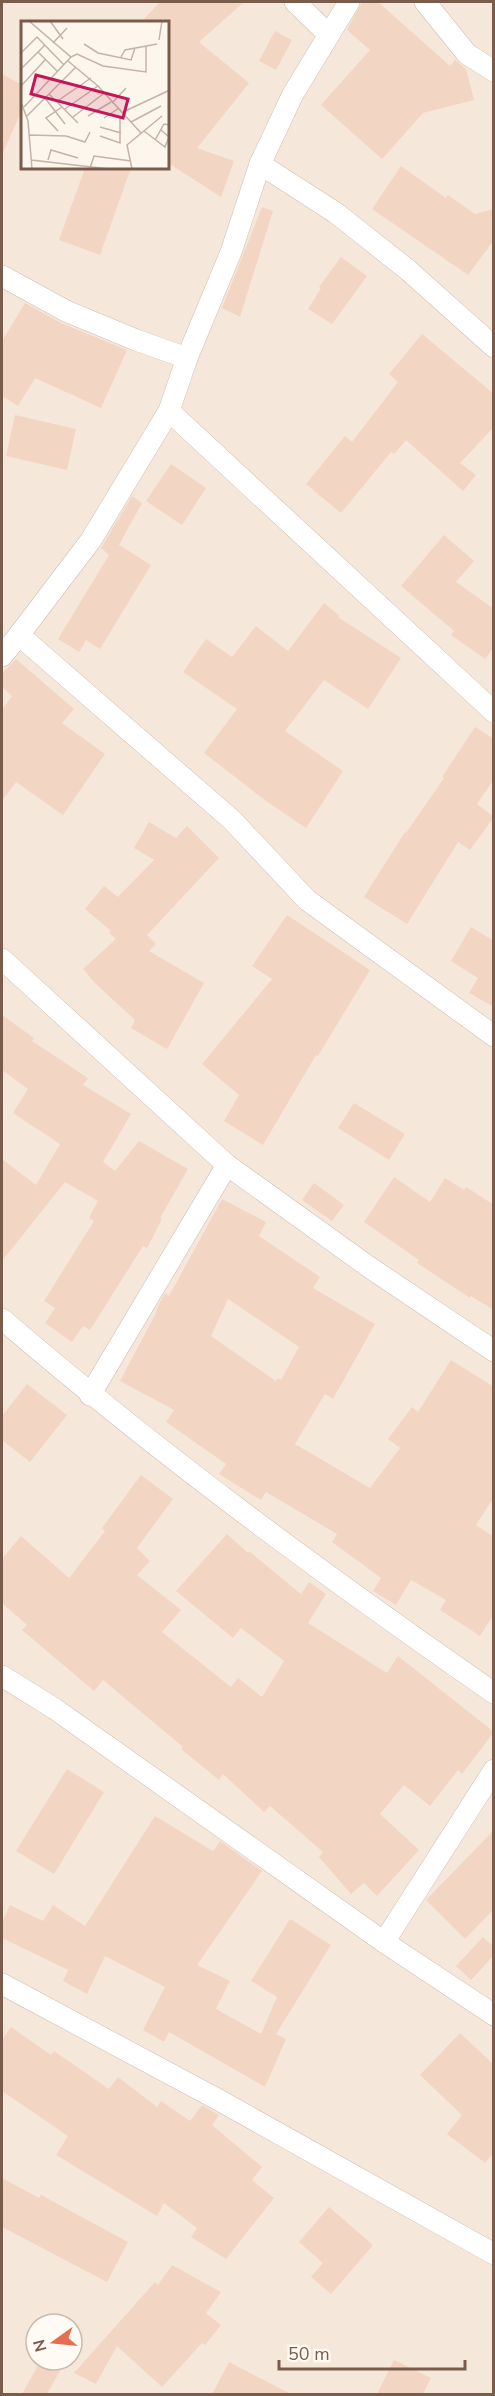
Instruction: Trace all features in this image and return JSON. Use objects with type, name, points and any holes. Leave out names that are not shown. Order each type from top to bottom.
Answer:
[{"type":"street","points":[[295,2],[328,34]]},
{"type":"street","points":[[2,656],[91,540],[169,411],[187,358],[231,252],[260,164],[293,94],[349,2]]},
{"type":"street","points":[[425,2],[467,54],[494,71]]},
{"type":"street","points":[[260,164],[336,213],[408,270],[494,347]]},
{"type":"street","points":[[2,276],[66,311],[187,358]]},
{"type":"street","points":[[169,411],[494,712]]},
{"type":"street","points":[[19,635],[232,820],[307,900],[494,1036]]},
{"type":"street","points":[[2,959],[227,1165],[369,1267],[494,1351]]},
{"type":"street","points":[[90,1395],[227,1165]]},
{"type":"street","points":[[2,1319],[90,1395],[242,1514],[494,1693]]},
{"type":"street","points":[[2,1676],[55,1709],[384,1942],[494,2015]]},
{"type":"street","points":[[384,1942],[494,1770]]},
{"type":"street","points":[[2,1984],[217,2098],[494,2254]]},
{"type":"shaded area","points":[[2,2],[493,2],[493,2394],[2,2394]]},
{"type":"building","points":[[160,2],[244,2],[199,42],[249,83],[197,148],[234,161],[221,197],[170,164],[170,21],[142,21]]},
{"type":"building","points":[[362,2],[378,2],[450,66],[455,60],[466,69],[474,100],[423,113],[382,159],[321,105],[370,50],[347,30]]},
{"type":"building","points":[[275,31],[292,40],[276,70],[259,61]]},
{"type":"building","points":[[2,74],[21,84],[21,112],[2,155]]},
{"type":"building","points":[[401,166],[446,198],[448,195],[475,214],[494,209],[494,240],[468,275],[372,209]]},
{"type":"building","points":[[84,170],[130,170],[100,255],[59,240]]},
{"type":"building","points":[[262,207],[273,211],[240,317],[222,308]]},
{"type":"building","points":[[341,257],[367,276],[332,324],[308,309],[321,288],[319,287]]},
{"type":"building","points":[[25,303],[61,323],[127,350],[101,408],[35,378],[18,406],[2,396],[2,341]]},
{"type":"building","points":[[422,334],[494,394],[494,427],[460,463],[476,475],[463,491],[406,440],[394,454],[391,452],[341,513],[306,484],[345,436],[352,442],[398,382],[389,374]]},
{"type":"building","points":[[15,415],[76,429],[67,470],[6,456]]},
{"type":"building","points":[[171,464],[206,488],[182,525],[146,501]]},
{"type":"building","points":[[132,496],[142,503],[119,545],[151,565],[100,649],[86,640],[79,652],[58,639],[109,555],[101,548]]},
{"type":"building","points":[[444,535],[474,561],[456,582],[494,609],[494,647],[485,659],[451,635],[454,631],[401,586]]},
{"type":"building","points":[[324,603],[340,616],[338,617],[401,658],[368,709],[324,680],[285,731],[343,771],[306,828],[266,801],[204,753],[237,709],[183,672],[206,639],[232,657],[256,626],[288,651]]},
{"type":"building","points":[[16,659],[74,709],[62,723],[105,754],[63,815],[16,782],[2,801],[2,710],[12,696],[2,687],[2,673]]},
{"type":"building","points":[[475,727],[494,739],[494,779],[477,804],[494,817],[470,850],[458,842],[407,924],[364,897],[405,832],[444,778],[442,777]]},
{"type":"building","points":[[149,822],[176,838],[187,826],[219,858],[147,935],[156,944],[149,951],[204,983],[167,1049],[131,1028],[135,1020],[83,969],[116,939],[109,933],[111,931],[85,909],[104,886],[118,897],[154,860],[134,848]]},
{"type":"building","points":[[287,915],[370,970],[263,1145],[224,1121],[239,1095],[202,1064],[272,979],[252,966]]},
{"type":"building","points":[[471,927],[494,941],[494,1007],[469,993],[478,978],[451,961]]},
{"type":"building","points":[[2,1015],[34,1038],[32,1041],[88,1078],[83,1085],[131,1114],[103,1162],[115,1171],[139,1141],[188,1169],[160,1218],[162,1219],[147,1248],[143,1246],[90,1330],[83,1326],[72,1342],[45,1323],[55,1308],[44,1301],[94,1221],[89,1218],[98,1201],[65,1182],[2,1261],[2,1159],[36,1185],[60,1144],[13,1113],[28,1089],[2,1070]]},
{"type":"building","points":[[354,1103],[405,1134],[389,1160],[338,1128]]},
{"type":"building","points":[[394,1177],[430,1202],[445,1178],[464,1190],[466,1187],[494,1205],[494,1310],[471,1296],[470,1298],[417,1263],[419,1260],[364,1222]]},
{"type":"building","points":[[314,1183],[344,1205],[332,1221],[302,1200]]},
{"type":"building","points":[[222,1199],[266,1222],[259,1236],[320,1277],[313,1288],[375,1324],[333,1399],[325,1394],[295,1444],[370,1488],[400,1448],[388,1439],[412,1407],[418,1412],[451,1360],[494,1387],[494,1497],[476,1525],[494,1537],[494,1614],[480,1636],[440,1610],[446,1600],[411,1580],[396,1605],[373,1591],[381,1578],[332,1542],[337,1534],[266,1492],[261,1500],[219,1474],[226,1464],[166,1422],[174,1410],[120,1381],[165,1293],[169,1296]],"holes":[[[228,1299],[299,1347],[281,1380],[278,1378],[276,1381],[211,1336]]]},
{"type":"building","points":[[27,1384],[67,1415],[30,1462],[2,1440],[2,1416]]},
{"type":"building","points":[[141,1475],[173,1499],[137,1548],[150,1561],[137,1575],[181,1610],[162,1632],[231,1687],[238,1678],[262,1697],[284,1661],[241,1628],[233,1638],[176,1591],[227,1534],[301,1594],[309,1582],[326,1594],[308,1623],[387,1673],[398,1656],[494,1732],[462,1774],[458,1770],[430,1806],[404,1785],[380,1814],[419,1850],[377,1896],[364,1883],[351,1894],[319,1857],[323,1852],[270,1806],[264,1812],[223,1774],[219,1780],[103,1680],[94,1691],[22,1630],[27,1625],[2,1603],[2,1559],[21,1536],[69,1578],[105,1531],[102,1528]]},
{"type":"building","points":[[67,1769],[104,1792],[54,1874],[16,1851]]},
{"type":"building","points":[[155,1816],[213,1851],[220,1841],[262,1871],[197,1965],[230,1981],[216,2009],[261,2034],[277,1997],[251,1981],[290,1919],[331,1945],[276,2034],[286,2039],[265,2087],[169,2032],[164,2042],[143,2030],[165,1987],[105,1956],[87,1994],[63,1981],[68,1970],[2,1938],[2,1923],[10,1905],[43,1921],[53,1905],[85,1926]]},
{"type":"building","points":[[494,1830],[494,1909],[465,1939],[426,1900]]},
{"type":"building","points":[[483,1937],[494,1947],[494,1955],[471,1980],[456,1966]]},
{"type":"building","points":[[11,2027],[51,2055],[54,2051],[109,2089],[118,2077],[157,2107],[161,2101],[190,2121],[202,2105],[219,2115],[212,2125],[262,2167],[252,2180],[274,2198],[226,2259],[191,2237],[197,2228],[164,2203],[157,2216],[56,2155],[68,2136],[2,2091],[2,2040]]},
{"type":"building","points":[[460,2033],[494,2065],[494,2152],[485,2163],[447,2134],[462,2115],[420,2075]]},
{"type":"building","points":[[2,2178],[39,2198],[41,2195],[128,2242],[107,2282],[2,2227]]},
{"type":"building","points":[[329,2207],[373,2245],[331,2294],[311,2277],[323,2263],[299,2242]]},
{"type":"building","points":[[172,2265],[221,2292],[206,2313],[221,2325],[205,2345],[202,2343],[162,2387],[117,2346],[96,2384],[74,2373],[84,2372],[84,2362],[155,2282],[158,2285]]},
{"type":"building","points":[[394,2360],[431,2378],[423,2394],[377,2394]]},
{"type":"building","points":[[229,2362],[291,2394],[212,2394]]},
{"type":"building","points":[[34,2372],[59,2372],[47,2394],[22,2394]]}]
